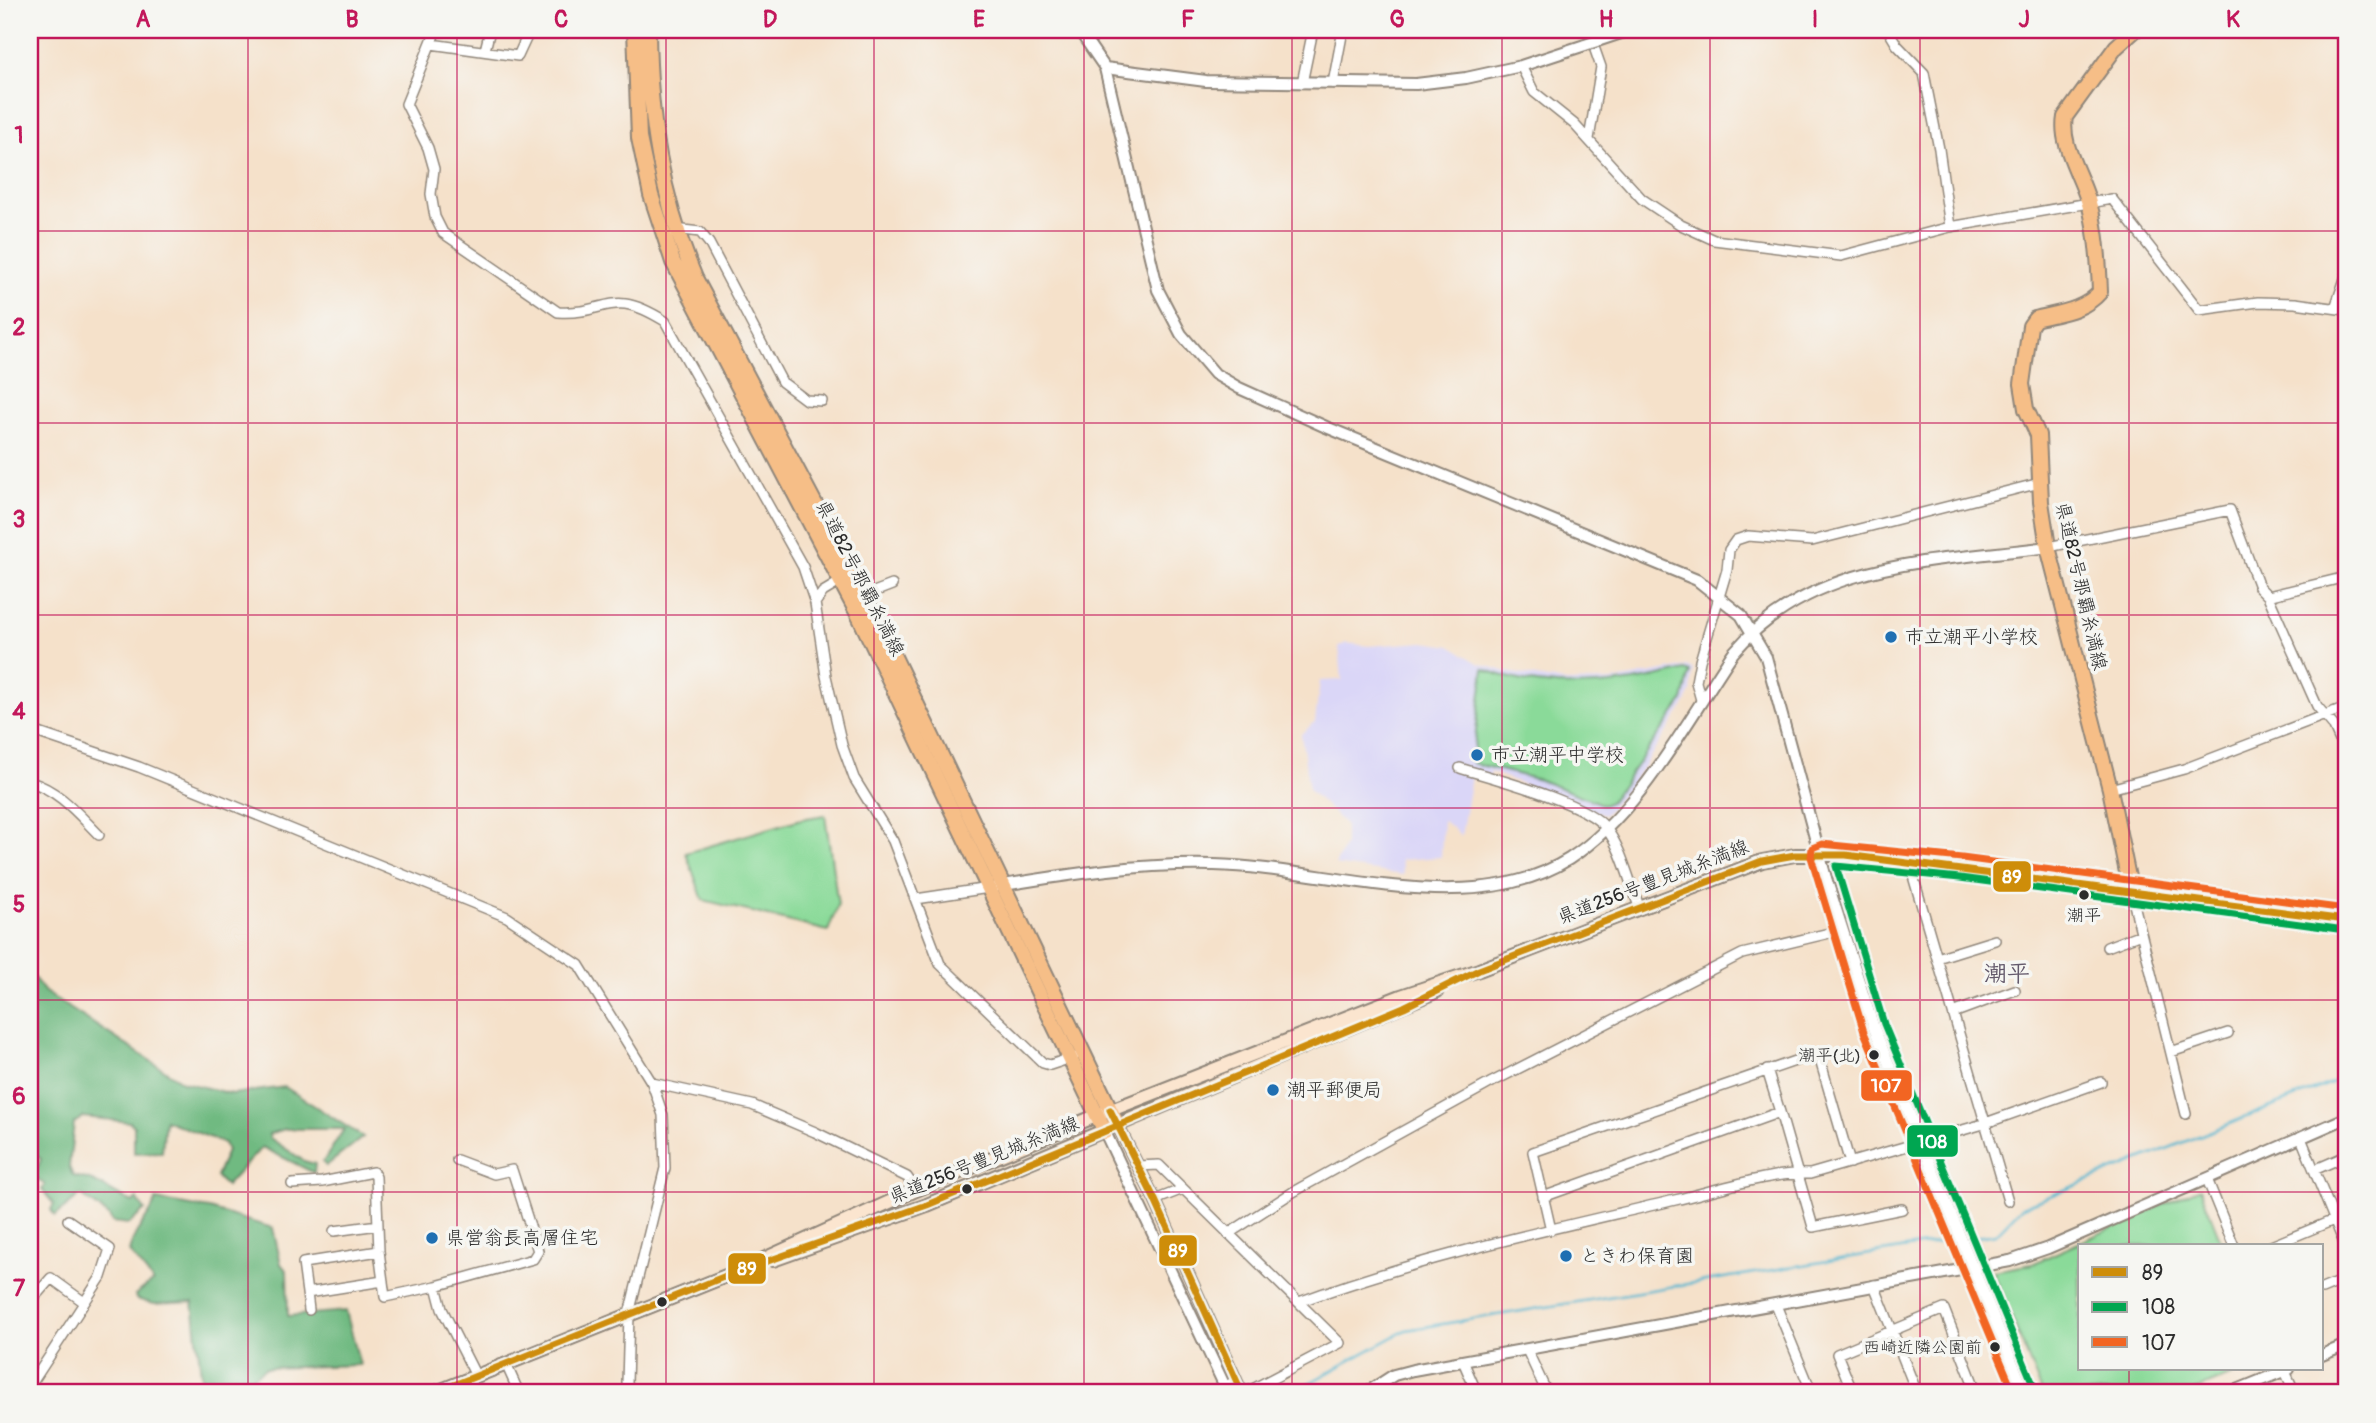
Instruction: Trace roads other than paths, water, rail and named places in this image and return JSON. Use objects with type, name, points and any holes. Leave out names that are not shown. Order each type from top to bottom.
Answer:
[{"type":"main road","name":"県道82号那覇糸満線","points":[[635,30],[639,138],[650,195],[858,599],[1075,1057],[1112,1129]]},
{"type":"main road","name":"県道82号那覇糸満線","points":[[648,30],[653,130],[670,236]]},
{"type":"main road","name":"県道82号那覇糸満線","points":[[2131,892],[2110,789],[2048,547],[2040,483],[2038,435],[2026,409],[2022,384],[2030,326],[2035,319],[2077,309],[2093,300],[2100,292],[2089,202],[2065,142],[2065,117],[2116,47],[2135,30]]},
{"type":"main road","name":"県道256号豊見城糸満線","points":[[731,1274],[915,1189],[1103,1113],[1401,996],[1479,970],[1748,865],[1795,855],[1821,854],[1913,863],[2346,920]]},
{"type":"main road","name":"県道256号豊見城糸満線","points":[[435,1393],[731,1274],[927,1205],[1404,1007],[1479,970]]},
{"type":"street","points":[[436,30],[407,104],[434,169],[430,194],[435,217],[443,233],[558,312],[610,302],[626,303],[642,307],[665,320],[803,567],[815,603],[826,676],[842,745],[854,778],[893,841],[940,964],[1043,1063],[1049,1065],[1075,1057]]},
{"type":"street","points":[[485,50],[490,30]]},
{"type":"street","points":[[431,44],[518,56],[530,30]]},
{"type":"street","points":[[1079,30],[1105,68],[1158,290],[1181,334],[1215,374],[1239,388],[1326,427],[1697,580],[1741,615],[1773,677],[1842,930],[1874,1028],[2025,1393]]},
{"type":"street","points":[[1302,83],[1313,30]]},
{"type":"street","points":[[1333,83],[1343,30]]},
{"type":"street","points":[[1588,30],[1601,67],[1588,139]]},
{"type":"street","points":[[1105,68],[1206,81],[1416,84],[1466,78],[1521,66],[1630,30]]},
{"type":"street","points":[[1888,30],[1897,45],[1924,73],[1940,149],[1950,227]]},
{"type":"street","points":[[1521,66],[1534,92],[1554,106],[1658,211],[1714,240],[1841,256],[1950,227],[2112,199],[2199,310],[2258,302],[2346,310]]},
{"type":"street","points":[[670,236],[683,230],[701,232],[782,382],[806,400],[822,401]]},
{"type":"street","points":[[2335,308],[2346,276]]},
{"type":"street","points":[[1701,700],[1696,682],[1727,570],[1729,550],[1736,540],[1748,536],[1812,541],[2040,483]]},
{"type":"street","points":[[916,899],[1152,866],[1253,866],[1421,888],[1462,890],[1496,886],[1567,860],[1607,828],[1636,796],[1751,632],[1810,591],[1844,577],[1877,569],[2048,547],[2230,510],[2259,587],[2268,596],[2317,706],[2327,715],[2346,754]]},
{"type":"street","points":[[2268,596],[2346,577]]},
{"type":"street","points":[[815,603],[823,593],[847,578]]},
{"type":"street","points":[[858,599],[892,584]]},
{"type":"street","points":[[2110,789],[2184,769],[2346,707]]},
{"type":"street","points":[[30,730],[139,767],[507,917],[579,965],[652,1083],[663,1115],[665,1168],[629,1314],[627,1383],[631,1393]]},
{"type":"street","points":[[1460,768],[1521,786],[1597,817],[1607,828],[1639,906]]},
{"type":"street","points":[[30,782],[45,786],[60,797],[99,835]]},
{"type":"street","points":[[1913,863],[1913,876],[2008,1201]]},
{"type":"street","points":[[2131,892],[2186,1114]]},
{"type":"street","points":[[1228,1234],[1293,1192],[1492,1082],[1742,954],[1842,930]]},
{"type":"street","points":[[2107,947],[2141,934]]},
{"type":"street","points":[[1937,957],[1995,940]]},
{"type":"street","points":[[1954,1013],[2015,990]]},
{"type":"street","points":[[2172,1052],[2228,1033]]},
{"type":"street","points":[[1551,1230],[1533,1152],[1818,1053],[1850,1163]]},
{"type":"street","points":[[1767,1070],[1813,1227],[1902,1209]]},
{"type":"street","points":[[1299,1302],[1352,1282],[1551,1230],[1798,1173],[1811,1174],[2102,1082]]},
{"type":"street","points":[[652,1083],[752,1105],[907,1177],[915,1189]]},
{"type":"street","points":[[1543,1197],[1780,1112]]},
{"type":"street","points":[[1366,1393],[1394,1375],[2010,1261],[2048,1248],[2346,1118]]},
{"type":"street","points":[[1112,1129],[1138,1166],[1155,1200],[1243,1393],[1340,1343],[1159,1165],[1138,1166]]},
{"type":"street","points":[[1112,1129],[1226,1389]]},
{"type":"street","points":[[2301,1138],[2346,1248]]},
{"type":"street","points":[[2314,1170],[2346,1156]]},
{"type":"street","points":[[292,1184],[322,1182],[373,1172],[376,1177],[377,1225],[385,1297],[391,1298],[533,1259],[538,1255],[512,1170],[494,1174],[457,1160]]},
{"type":"street","points":[[2207,1179],[2233,1244]]},
{"type":"street","points":[[1155,1200],[1183,1189]]},
{"type":"street","points":[[2276,1244],[2346,1215]]},
{"type":"street","points":[[30,1390],[102,1277],[110,1249],[68,1220]]},
{"type":"street","points":[[334,1231],[377,1225]]},
{"type":"street","points":[[309,1310],[303,1263],[379,1251]]},
{"type":"street","points":[[30,1302],[51,1278],[85,1302]]},
{"type":"street","points":[[2324,1288],[2346,1279]]},
{"type":"street","points":[[307,1293],[383,1281]]},
{"type":"street","points":[[1874,1285],[1917,1393]]},
{"type":"street","points":[[436,1286],[442,1309],[476,1376]]},
{"type":"street","points":[[1776,1305],[1812,1393]]},
{"type":"street","points":[[1853,1393],[1837,1354],[1944,1309],[1977,1393]]},
{"type":"street","points":[[2324,1354],[2346,1345]]},
{"type":"street","points":[[1527,1350],[1547,1393]]},
{"type":"street","points":[[1463,1361],[1477,1393]]},
{"type":"street","points":[[506,1364],[519,1393]]},
{"type":"street","points":[[2230,1393],[2284,1370]]},
{"type":"street","points":[[2286,1370],[2295,1393]]},
{"type":"street","points":[[1208,1393],[1226,1389],[1237,1381]]},
{"type":"waterway","points":[[1963,1239],[1996,1234],[2022,1207],[2346,1077]]},
{"type":"waterway","points":[[1291,1393],[1406,1330],[1956,1240]]},
{"type":"place","name":"市立潮平小学校","points":[[1891,637]]},
{"type":"place","name":"市立潮平中学校","points":[[1477,755]]},
{"type":"place","name":"潮平","points":[[2084,895]]},
{"type":"place","name":"潮平(北)","points":[[1874,1055]]},
{"type":"place","name":"潮平郵便局","points":[[1273,1090]]},
{"type":"place","name":"県営翁長高層住宅","points":[[432,1238]]},
{"type":"place","name":"ときわ保育園","points":[[1566,1256]]},
{"type":"place","name":"西崎近隣公園前","points":[[1995,1347]]},
{"type":"district","name":"潮平","points":[[2007,973]]}]
